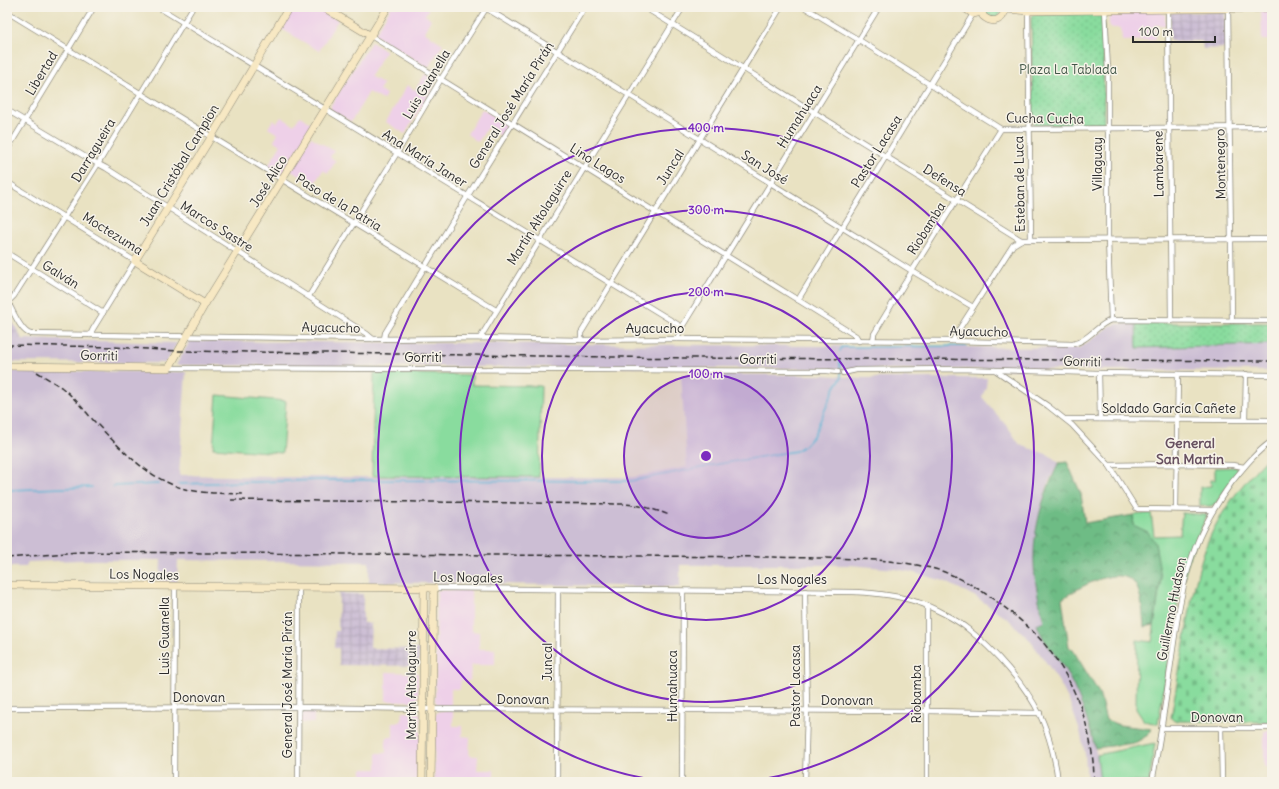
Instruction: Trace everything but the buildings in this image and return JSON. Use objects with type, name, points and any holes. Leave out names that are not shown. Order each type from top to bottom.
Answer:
[{"type":"street","name":"Libertad","points":[[7,150],[94,7]]},
{"type":"street","name":"Ana María Janer","points":[[158,7],[682,327]]},
{"type":"street","name":"Darragueira","points":[[7,301],[14,296],[65,217],[192,7]]},
{"type":"street","name":"Juan Cristóbal Campion","points":[[90,335],[289,7]]},
{"type":"street","name":"Lino Lagos","points":[[323,7],[856,336],[859,341]]},
{"type":"street","name":"José Alico","points":[[169,368],[206,304],[388,7]]},
{"type":"street","name":"San José","points":[[486,7],[841,228],[973,307]]},
{"type":"street","name":"Luis Guanella","points":[[309,296],[486,7]]},
{"type":"street","name":"General José María Pirán","points":[[384,339],[385,333],[424,267],[585,7]]},
{"type":"street","name":"Defensa","points":[[644,7],[1021,240]]},
{"type":"street","name":"Martín Altolaguirre","points":[[480,338],[683,7]]},
{"type":"street","name":"Juncal","points":[[581,340],[581,332],[781,7]]},
{"type":"street","name":"Cucha Cucha","points":[[804,7],[1001,129],[1272,128]]},
{"type":"street","name":"Humahuaca","points":[[677,339],[682,327],[879,7]]},
{"type":"street","points":[[962,7],[974,14],[981,10],[986,19],[994,21],[1002,17],[1006,8],[1272,8]]},
{"type":"street","name":"Villaguay","points":[[1105,8],[1108,71],[1108,240],[1111,320]]},
{"type":"street","name":"Lambarene","points":[[1168,8],[1171,320]]},
{"type":"street","name":"Montenegro","points":[[1228,8],[1232,321]]},
{"type":"street","name":"Esteban de Luca","points":[[1028,9],[1031,240]]},
{"type":"street","name":"Paso de la Patria","points":[[7,12],[282,181],[496,310]]},
{"type":"street","name":"Pastor Lacasa","points":[[798,300],[974,14]]},
{"type":"street","name":"Marcos Sastre","points":[[7,110],[98,164],[309,296],[373,339]]},
{"type":"street","name":"Riobamba","points":[[873,341],[874,334],[912,271],[1001,129]]},
{"type":"street","name":"Moctezuma","points":[[7,182],[206,304]]},
{"type":"street","points":[[1021,240],[1272,239]]},
{"type":"street","name":"Esteban de Luca","points":[[953,341],[1013,245],[1021,240]]},
{"type":"street","name":"Galván","points":[[7,253],[103,313]]},
{"type":"street","name":"Ayacucho","points":[[7,301],[23,329],[28,334],[373,339],[480,338],[581,340],[677,339],[953,341],[1073,344],[1081,341],[1111,320]]},
{"type":"street","points":[[1111,320],[1272,321]]},
{"type":"street","name":"Gorriti","points":[[7,366],[840,372],[856,370],[958,368],[1099,373],[1272,374]]},
{"type":"street","points":[[995,370],[1048,406],[1080,433],[1109,465],[1133,506],[1138,510],[1213,510]]},
{"type":"street","points":[[1099,373],[1100,419]]},
{"type":"street","points":[[1176,509],[1178,374]]},
{"type":"street","points":[[1245,419],[1246,374]]},
{"type":"street","name":"Soldado García Cañete","points":[[1065,419],[1272,420]]},
{"type":"street","name":"Guillermo Hudson","points":[[1152,782],[1162,728],[1178,613],[1194,550],[1213,510],[1244,467],[1272,441]]},
{"type":"street","points":[[1109,465],[1176,464],[1233,465],[1244,467]]},
{"type":"street","name":"Los Nogales","points":[[7,585],[806,591],[885,594],[904,598],[927,606]]},
{"type":"street","name":"Luis Guanella","points":[[174,782],[175,587]]},
{"type":"street","name":"General José María Pirán","points":[[298,782],[299,587]]},
{"type":"street","name":"Martín Altolaguirre","points":[[422,782],[424,709],[424,588]]},
{"type":"street","name":"Martín Altolaguirre","points":[[431,782],[434,588]]},
{"type":"street","name":"Juncal","points":[[557,782],[558,590]]},
{"type":"street","name":"Humahuaca","points":[[682,591],[682,782]]},
{"type":"street","name":"Pastor Lacasa","points":[[805,782],[806,591]]},
{"type":"street","points":[[927,606],[963,625],[973,633],[1010,670],[1025,690],[1040,713],[1045,726],[1058,773],[1058,782]]},
{"type":"street","name":"Riobamba","points":[[927,606],[927,782]]},
{"type":"street","name":"Donovan","points":[[7,708],[806,710],[1040,713]]},
{"type":"street","points":[[1221,727],[1222,782]]},
{"type":"street","name":"Donovan","points":[[1162,728],[1272,728]]},
{"type":"shaded area","points":[[293,7],[316,7],[338,20],[319,51],[280,28]]},
{"type":"shaded area","points":[[391,7],[426,7],[429,9],[425,15],[431,19],[424,32],[443,44],[428,68],[375,34]]},
{"type":"shaded area","points":[[1272,10],[1270,40],[1262,40],[1261,11]]},
{"type":"shaded area","points":[[1112,12],[1161,12],[1165,15],[1165,25],[1155,25],[1155,40],[1122,41],[1121,28],[1109,28],[1109,14]]},
{"type":"shaded area","points":[[1173,12],[1225,12],[1226,48],[1203,49],[1202,41],[1170,41],[1170,14]]},
{"type":"shaded area","points":[[371,42],[386,51],[370,76],[383,84],[379,90],[386,94],[383,100],[369,92],[351,122],[331,110],[331,105]]},
{"type":"shaded area","points":[[425,74],[433,79],[435,84],[405,134],[386,122],[407,85],[415,90]]},
{"type":"shaded area","points":[[482,109],[505,123],[506,129],[501,136],[487,128],[478,142],[467,134]]},
{"type":"shaded area","points":[[300,116],[313,125],[282,174],[278,175],[267,168],[281,145],[274,141],[278,134],[268,128],[273,120],[277,123],[281,117],[294,125]]},
{"type":"shaded area","points":[[311,137],[334,151],[330,157],[336,161],[328,173],[323,170],[314,184],[291,170]]},
{"type":"shaded area","points":[[7,311],[22,339],[7,339]]},
{"type":"shaded area","points":[[1136,323],[1137,348],[1272,344],[1272,371],[176,365],[190,341],[1080,348],[1110,326]]},
{"type":"shaded area","points":[[7,339],[177,343],[166,363],[7,362]]},
{"type":"shaded area","points":[[7,371],[186,372],[179,475],[273,477],[633,477],[687,467],[681,374],[823,375],[861,378],[987,378],[986,387],[982,397],[1010,430],[1020,445],[1049,455],[1059,463],[1049,481],[1037,523],[1044,621],[1037,624],[1043,637],[1073,684],[1082,704],[1097,755],[1100,782],[1087,782],[1085,754],[1080,731],[1069,701],[1048,665],[1029,639],[1008,619],[976,597],[944,581],[896,569],[850,565],[680,565],[680,587],[369,582],[369,562],[178,560],[177,582],[160,582],[161,560],[80,560],[28,562],[26,567],[7,567]]},
{"type":"shaded area","points":[[438,590],[471,590],[471,631],[479,632],[479,649],[495,649],[495,665],[471,665],[470,681],[461,680],[460,689],[451,689],[451,706],[439,706],[435,701]]},
{"type":"shaded area","points":[[339,593],[363,594],[363,623],[371,623],[370,648],[419,649],[419,666],[339,665],[339,648],[334,648],[335,631],[338,631]]},
{"type":"shaded area","points":[[386,672],[418,673],[418,699],[416,699],[416,701],[386,701]]},
{"type":"shaded area","points":[[306,710],[314,710],[314,723],[301,723],[302,713]]},
{"type":"shaded area","points":[[453,710],[453,726],[462,726],[462,736],[470,737],[469,756],[478,756],[477,770],[494,770],[494,782],[434,782],[435,715],[439,711]]},
{"type":"shaded area","points":[[402,712],[420,713],[420,782],[362,782],[362,769],[377,769],[377,753],[386,753],[386,737],[393,737],[393,722],[401,722]]},
{"type":"shaded area","points":[[1264,731],[1272,731],[1272,767],[1264,767]]},
{"type":"green space","points":[[983,7],[1004,7],[1003,11],[996,18],[986,16]]},
{"type":"green space","name":"Plaza La Tablada","points":[[1098,12],[1103,17],[1103,124],[1034,124],[1031,16],[1033,14]]},
{"type":"green space","points":[[1136,323],[1272,323],[1272,344],[1137,348]]},
{"type":"green space","points":[[374,373],[472,375],[472,385],[541,386],[539,477],[372,476]]},
{"type":"green space","points":[[217,395],[286,401],[282,453],[213,448]]},
{"type":"green space","points":[[1272,453],[1272,722],[1174,721],[1171,718],[1191,605],[1198,573],[1208,541],[1220,517],[1236,494]]},
{"type":"green space","points":[[1067,462],[1081,494],[1085,523],[1134,515],[1133,525],[1148,532],[1155,543],[1161,577],[1154,625],[1144,627],[1142,605],[1139,593],[1135,584],[1128,578],[1119,576],[1098,580],[1078,589],[1062,599],[1069,647],[1073,650],[1099,693],[1106,720],[1119,725],[1151,729],[1148,735],[1135,743],[1095,748],[1079,697],[1064,668],[1042,636],[1037,624],[1044,621],[1034,569],[1035,537],[1046,492],[1052,477],[1059,463]]},
{"type":"green space","points":[[1235,467],[1238,469],[1238,472],[1215,504],[1211,506],[1200,506],[1200,487],[1211,486],[1211,480],[1215,480],[1215,468]]},
{"type":"green space","points":[[1151,513],[1154,536],[1180,535],[1182,513],[1207,515],[1190,554],[1177,607],[1158,724],[1144,721],[1136,709],[1137,640],[1152,642],[1161,577],[1133,525],[1134,515]]},
{"type":"green space","points":[[1155,743],[1149,782],[1100,782],[1097,755]]},
{"type":"waterway","points":[[840,351],[842,347],[966,346]]},
{"type":"waterway","points":[[178,484],[325,480],[631,481],[796,451],[805,445],[813,436],[817,428],[835,387],[841,378],[840,362]]},
{"type":"waterway","points":[[113,486],[159,484]]},
{"type":"waterway","points":[[7,490],[92,487]]},
{"type":"railway","points":[[7,345],[115,347],[178,351],[689,358],[1272,361]]},
{"type":"railway","points":[[37,372],[61,387],[75,399],[95,422],[125,452],[147,471],[172,484],[192,491],[243,494]]},
{"type":"railway","points":[[231,500],[624,504],[636,505],[669,515]]},
{"type":"railway","points":[[7,558],[79,552],[774,557],[873,560],[912,564],[950,574],[976,588],[1011,612],[1041,640],[1064,671],[1080,706],[1090,744],[1094,782]]},
{"type":"district","name":"General San Martin","points":[[1190,452]]}]
